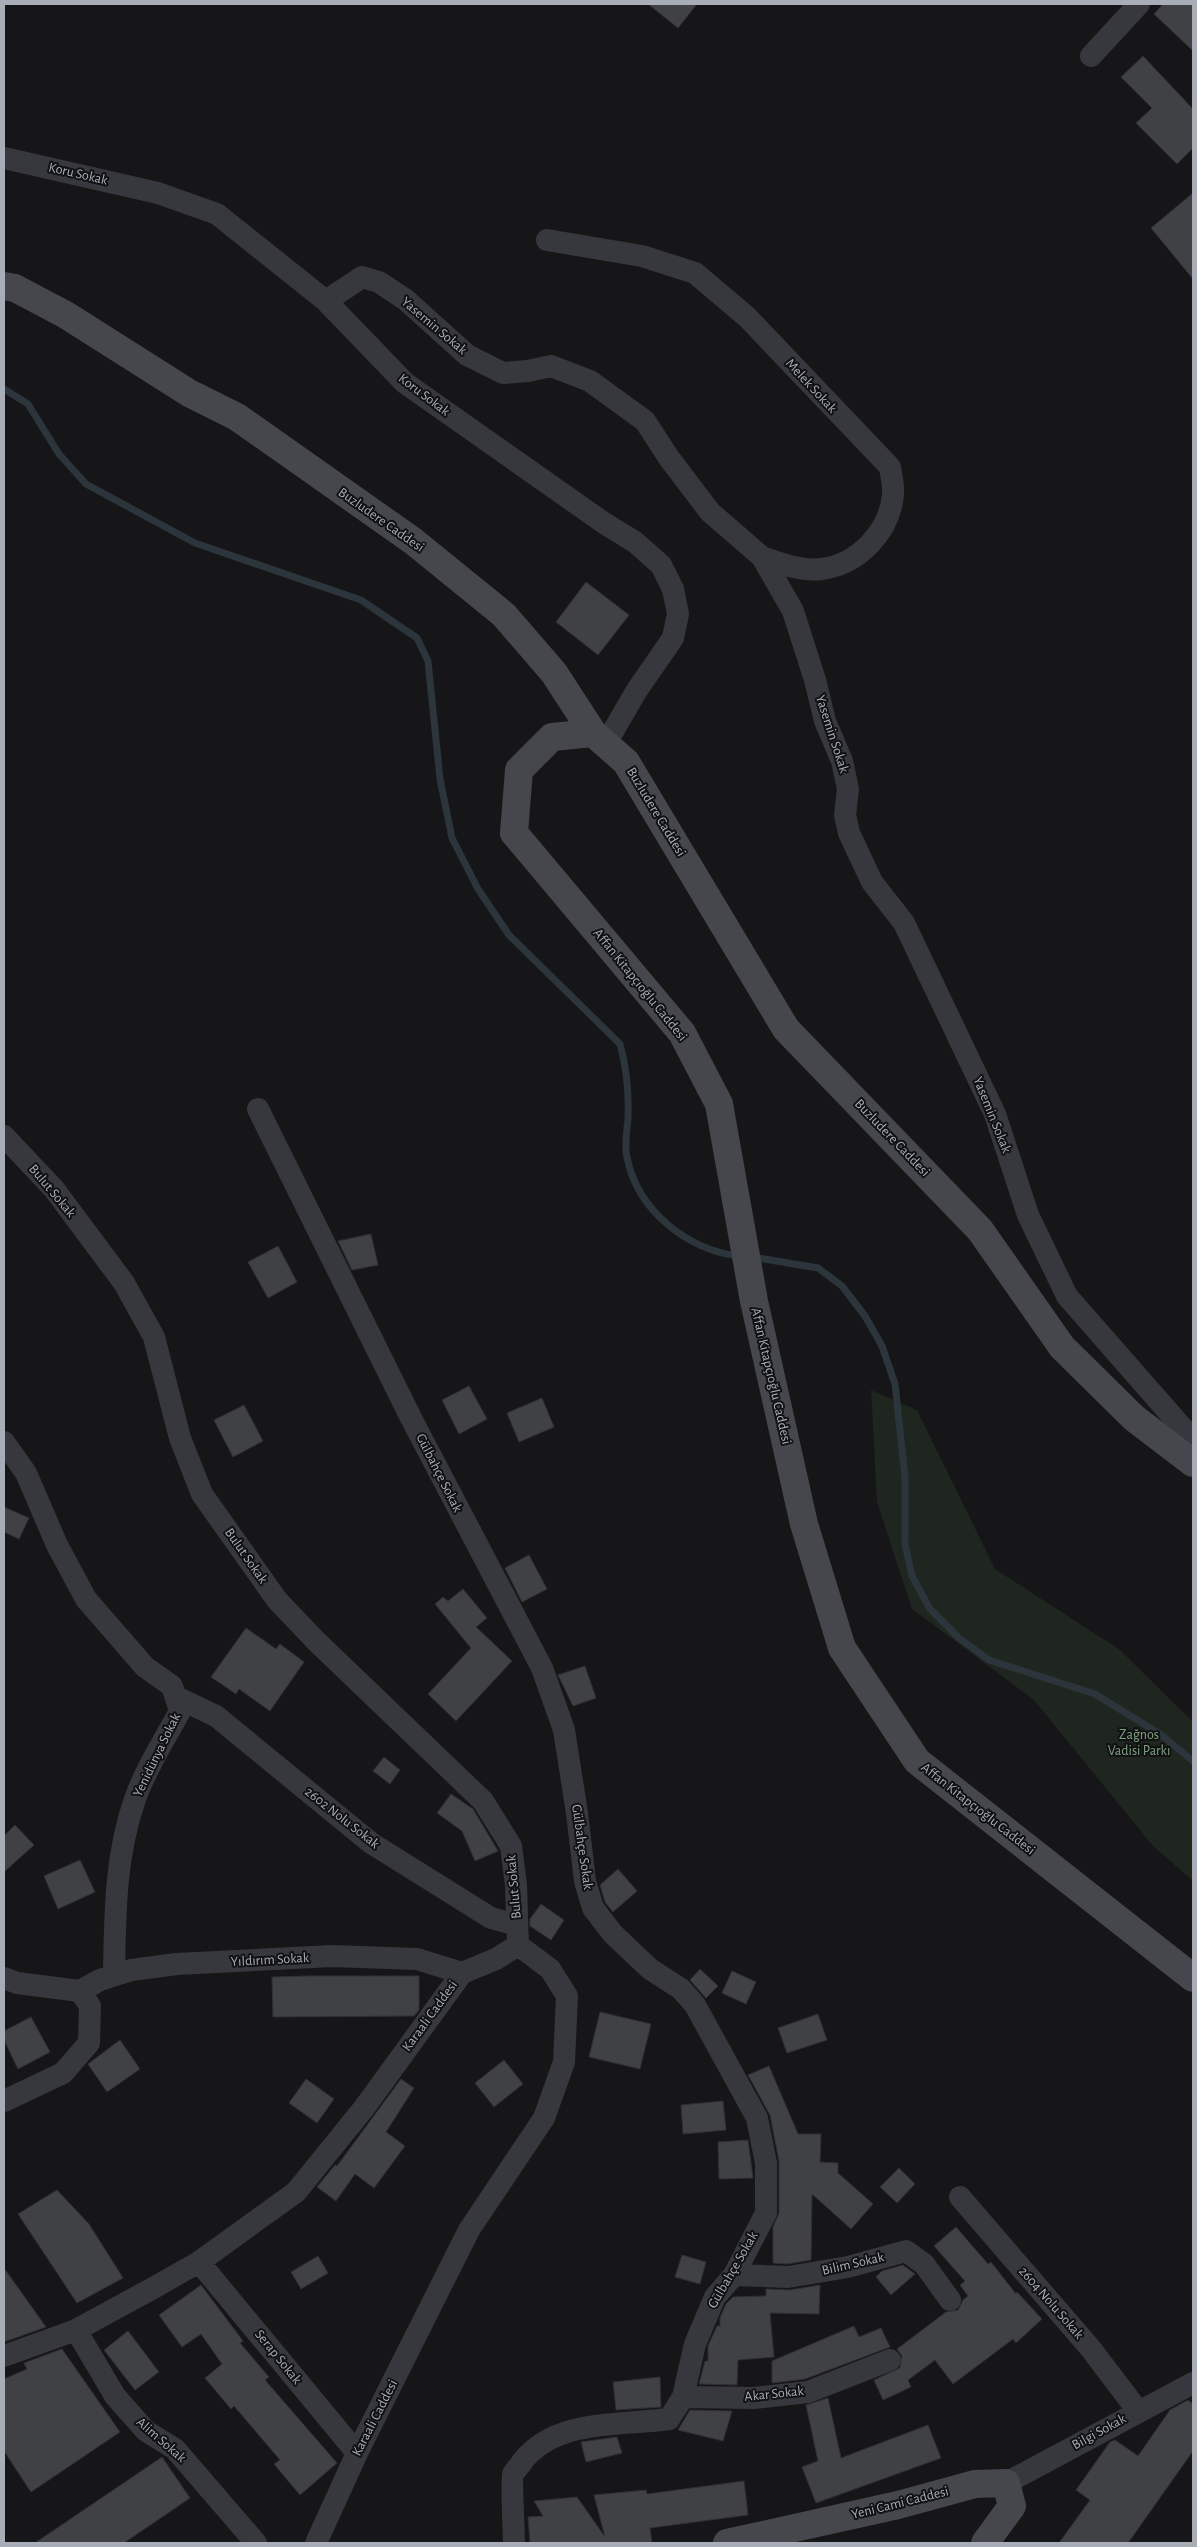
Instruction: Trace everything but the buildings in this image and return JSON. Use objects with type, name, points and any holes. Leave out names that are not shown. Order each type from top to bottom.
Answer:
[{"type":"street","points":[[1091,56],[1139,4]]},
{"type":"street","name":"Koru Sokak","points":[[4,158],[158,193],[217,214],[326,302],[405,384],[604,523],[635,542],[661,565],[673,589],[678,614],[673,638],[637,690],[599,739]]},
{"type":"street","name":"Melek Sokak","points":[[547,240],[642,256],[696,273],[746,316],[890,467],[894,494],[882,530],[856,558],[822,569],[789,566],[762,557]]},
{"type":"street","name":"Yasemin Sokak","points":[[326,302],[362,277],[379,282],[406,300],[467,354],[503,373],[528,371],[551,366],[590,381],[645,421],[669,458],[710,512],[762,557],[793,611],[815,680],[825,721],[842,761],[848,788],[845,815],[849,833],[872,882],[904,923],[995,1114],[1028,1215],[1067,1296],[1193,1440]]},
{"type":"street","name":"Buzludere Caddesi","points":[[4,286],[15,288],[66,315],[189,393],[237,417],[413,541],[504,615],[554,673],[599,739],[626,762],[786,1029],[980,1230],[1062,1347],[1134,1418],[1193,1463]]},
{"type":"street","name":"Affan Kitapçıoğlu Caddesi","points":[[599,739],[552,737],[519,770],[514,833],[682,1033],[719,1104],[754,1301],[804,1524],[842,1648],[917,1761],[1193,1978]]},
{"type":"street","name":"Gülbahçe Sokak","points":[[258,1109],[411,1418],[542,1668],[564,1730],[585,1881],[592,1908],[613,1934],[650,1969],[681,1989],[695,2005],[757,2118],[766,2164],[766,2213],[734,2275],[715,2297],[711,2305],[695,2344],[683,2397],[669,2419],[643,2423],[607,2423],[564,2434],[541,2444],[526,2457],[512,2475],[514,2543]]},
{"type":"street","name":"Bulut Sokak","points":[[4,1136],[54,1189],[124,1283],[154,1337],[180,1438],[202,1494],[277,1600],[316,1641],[483,1801],[511,1846],[518,1935]]},
{"type":"street","name":"Yenidünya Sokak","points":[[4,1442],[26,1473],[57,1545],[86,1599],[145,1667],[172,1686],[180,1711],[136,1796],[126,1828],[115,1889],[114,1975]]},
{"type":"street","name":"2602 Nolu Sokak","points":[[176,1697],[216,1716],[371,1843],[518,1935]]},
{"type":"street","name":"Karaali Caddesi","points":[[4,2356],[76,2330],[199,2262],[296,2192],[364,2108],[462,1973],[496,1959],[518,1935],[550,1969],[567,1996],[564,2062],[544,2118],[469,2230],[357,2453],[316,2543]]},
{"type":"street","name":"Yıldırım Sokak","points":[[80,1991],[100,1980],[130,1970],[177,1964],[332,1956],[417,1959],[462,1973]]},
{"type":"street","points":[[4,1978],[17,1983],[80,1991],[90,2006],[89,2043],[63,2073],[4,2101]]},
{"type":"street","name":"2604 Nolu Sokak","points":[[960,2197],[1091,2349],[1138,2411]]},
{"type":"street","name":"Bilim Sokak","points":[[734,2275],[788,2277],[848,2267],[906,2251],[924,2264],[950,2300]]},
{"type":"street","name":"Serap Sokak","points":[[199,2262],[357,2453]]},
{"type":"street","name":"Alim Sokak","points":[[76,2330],[115,2396],[146,2431],[175,2449],[256,2543]]},
{"type":"street","name":"Akar Sokak","points":[[683,2397],[754,2398],[808,2392],[890,2360]]},
{"type":"street","name":"Bilgi Sokak","points":[[1006,2483],[1193,2383]]},
{"type":"street","points":[[985,2543],[1012,2506],[1006,2483]]},
{"type":"street","name":"Yeni Cami Caddesi","points":[[727,2543],[898,2505],[975,2484],[1006,2483]]},
{"type":"green space","name":"Zağnos Vadisi Parkı","points":[[871,1390],[917,1410],[995,1569],[1120,1650],[1193,1722],[1193,1881],[1153,1846],[1034,1700],[912,1609],[877,1502]]},
{"type":"waterway","points":[[4,389],[28,404],[59,454],[86,484],[195,543],[361,600],[417,638],[428,661],[440,779],[452,838],[478,889],[509,935],[620,1044],[628,1090],[626,1153],[641,1194],[653,1210],[683,1236],[720,1252],[739,1256]]},
{"type":"waterway","points":[[752,1257],[818,1268],[842,1286],[865,1316],[882,1346],[895,1384],[905,1477],[905,1544],[912,1576],[930,1609],[959,1638],[989,1660],[1095,1694],[1160,1734],[1193,1761]]}]
